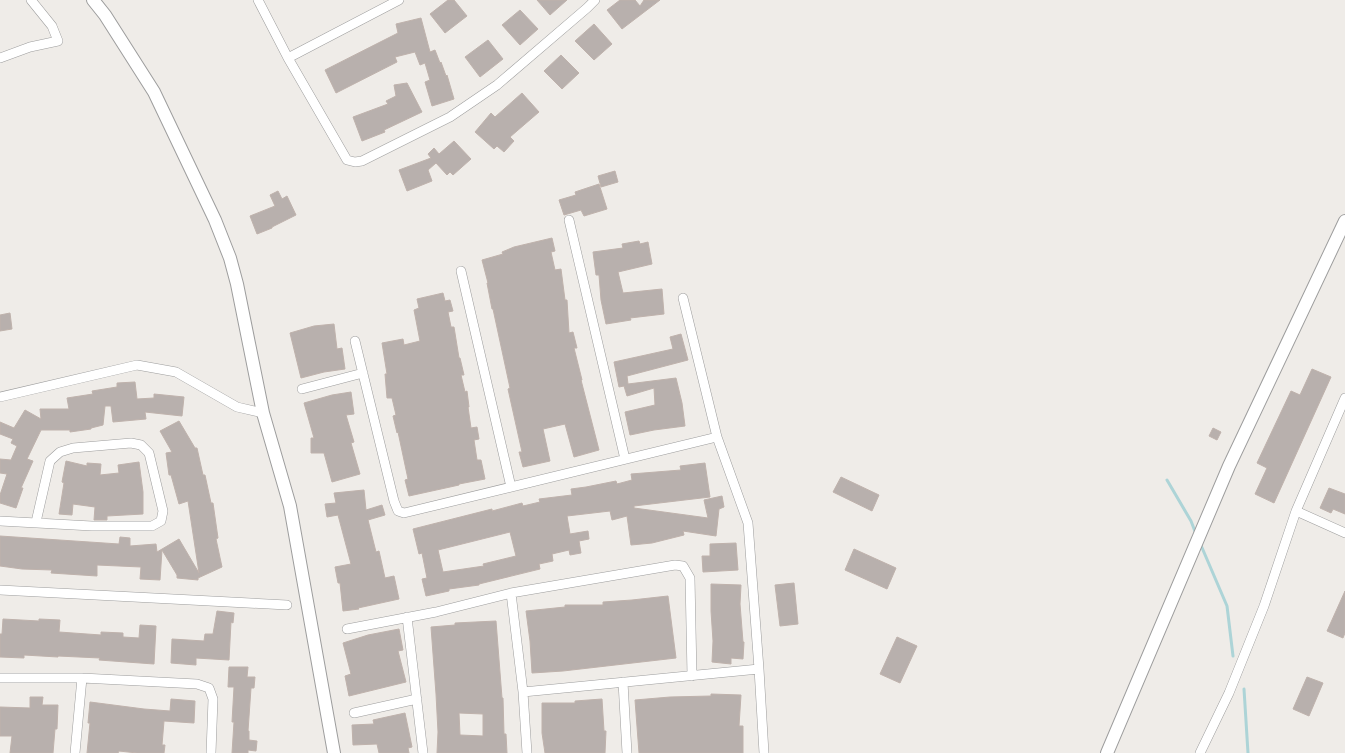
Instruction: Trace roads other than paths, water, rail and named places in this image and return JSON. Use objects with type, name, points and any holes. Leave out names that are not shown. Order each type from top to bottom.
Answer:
[{"type":"street","points":[[0,58],[30,47],[58,40],[52,26],[31,0]]},
{"type":"street","points":[[94,0],[154,92],[215,220],[230,258],[237,284],[263,413],[290,506],[334,753]]},
{"type":"street","points":[[258,0],[288,58],[347,160],[354,162],[362,161],[450,117],[497,85],[595,0]]},
{"type":"street","points":[[288,58],[399,0]]},
{"type":"street","points":[[569,220],[625,459]]},
{"type":"street","points":[[1108,753],[1229,466],[1345,221]]},
{"type":"street","points":[[462,271],[511,487]]},
{"type":"street","points":[[683,298],[716,437],[748,523],[764,753]]},
{"type":"street","points":[[355,341],[394,501],[398,511],[404,513],[716,437]]},
{"type":"street","points":[[0,397],[137,364],[176,372],[237,407],[263,413]]},
{"type":"street","points":[[302,389],[363,373]]},
{"type":"street","points":[[1200,753],[1229,693],[1264,606],[1296,511],[1342,416],[1345,398]]},
{"type":"street","points":[[0,521],[92,526],[152,526],[161,521],[163,511],[149,454],[141,445],[131,443],[73,448],[60,452],[50,461],[36,522]]},
{"type":"street","points":[[1296,511],[1345,534]]},
{"type":"street","points":[[346,629],[436,612],[511,593],[675,565],[683,566],[690,578],[692,676]]},
{"type":"street","points":[[0,590],[287,605]]},
{"type":"street","points":[[511,593],[523,692],[526,753]]},
{"type":"street","points":[[406,617],[423,753]]},
{"type":"street","points":[[523,692],[759,669]]},
{"type":"street","points":[[0,678],[82,678],[196,684],[209,688],[213,699],[212,753]]},
{"type":"street","points":[[75,753],[82,678]]},
{"type":"street","points":[[623,682],[627,753]]},
{"type":"street","points":[[354,713],[417,699]]},
{"type":"waterway","points":[[1167,480],[1191,521],[1196,534]]},
{"type":"waterway","points":[[1200,543],[1227,606],[1233,656]]},
{"type":"waterway","points":[[1244,689],[1248,753]]}]
